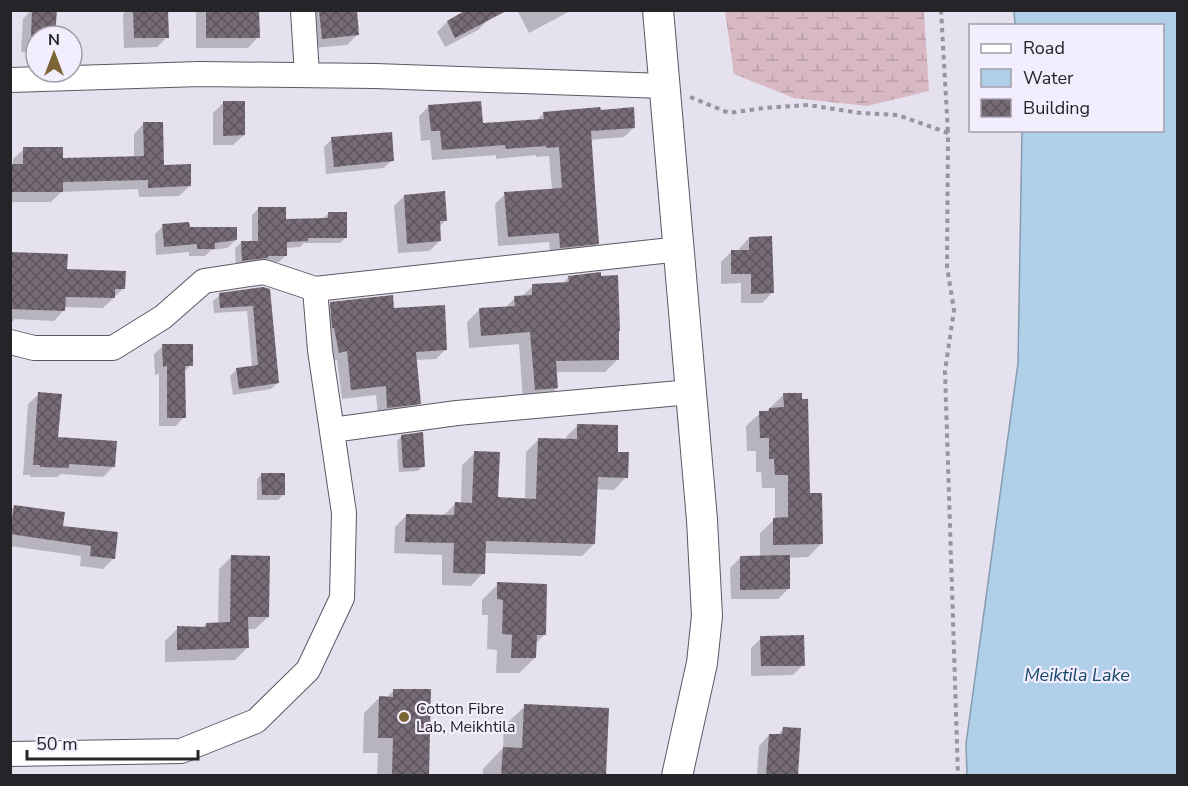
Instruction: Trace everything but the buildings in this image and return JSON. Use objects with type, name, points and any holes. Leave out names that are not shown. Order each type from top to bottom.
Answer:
[{"type":"street","points":[[303,10],[307,75]]},
{"type":"street","points":[[658,10],[702,520],[707,616],[702,663],[676,776]]},
{"type":"street","points":[[10,80],[200,74],[664,86]]},
{"type":"street","points":[[10,342],[34,348],[112,348],[163,317],[204,281],[264,272],[315,289],[680,249]]},
{"type":"street","points":[[10,754],[181,751],[256,721],[308,670],[342,598],[344,513],[320,350],[315,289]]},
{"type":"street","points":[[332,430],[457,413],[691,392]]},
{"type":"path","points":[[941,10],[948,133],[947,267],[954,310],[945,371],[958,776]]},
{"type":"path","points":[[664,86],[729,113],[808,105],[860,113],[898,115],[948,133]]},
{"type":"green space","points":[[725,11],[924,11],[929,91],[867,106],[794,98],[734,74]]},
{"type":"water","name":"Meiktila Lake","points":[[1014,11],[1177,11],[1177,775],[967,775],[966,744],[1018,363],[1022,132],[1164,132],[1164,24],[1015,24]]},
{"type":"place","name":"Cotton Fibre Lab, Meikhtila","points":[[404,717]]}]
